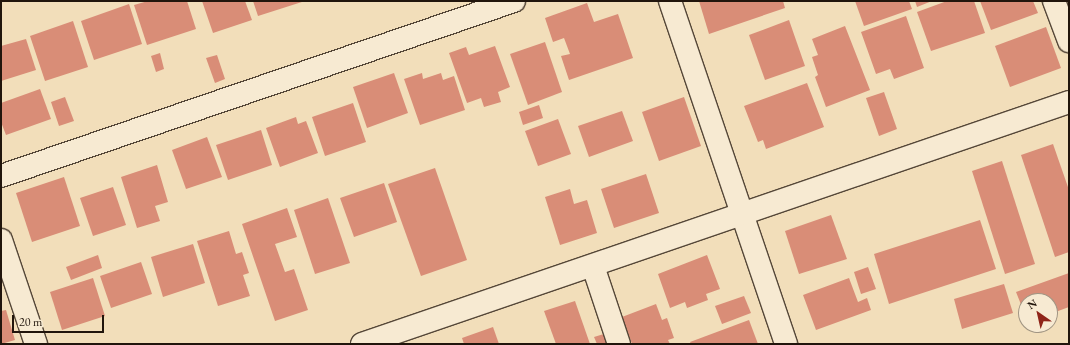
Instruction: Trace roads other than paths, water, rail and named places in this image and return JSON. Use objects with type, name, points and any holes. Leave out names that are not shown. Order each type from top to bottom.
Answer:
[{"type":"street","points":[[1,176],[514,1]]},
{"type":"street","points":[[670,1],[786,344]]},
{"type":"street","points":[[1054,1],[1069,41]]},
{"type":"street","points":[[362,344],[743,215],[1069,102]]},
{"type":"street","points":[[1,240],[36,344]]},
{"type":"street","points":[[593,266],[619,344]]}]
